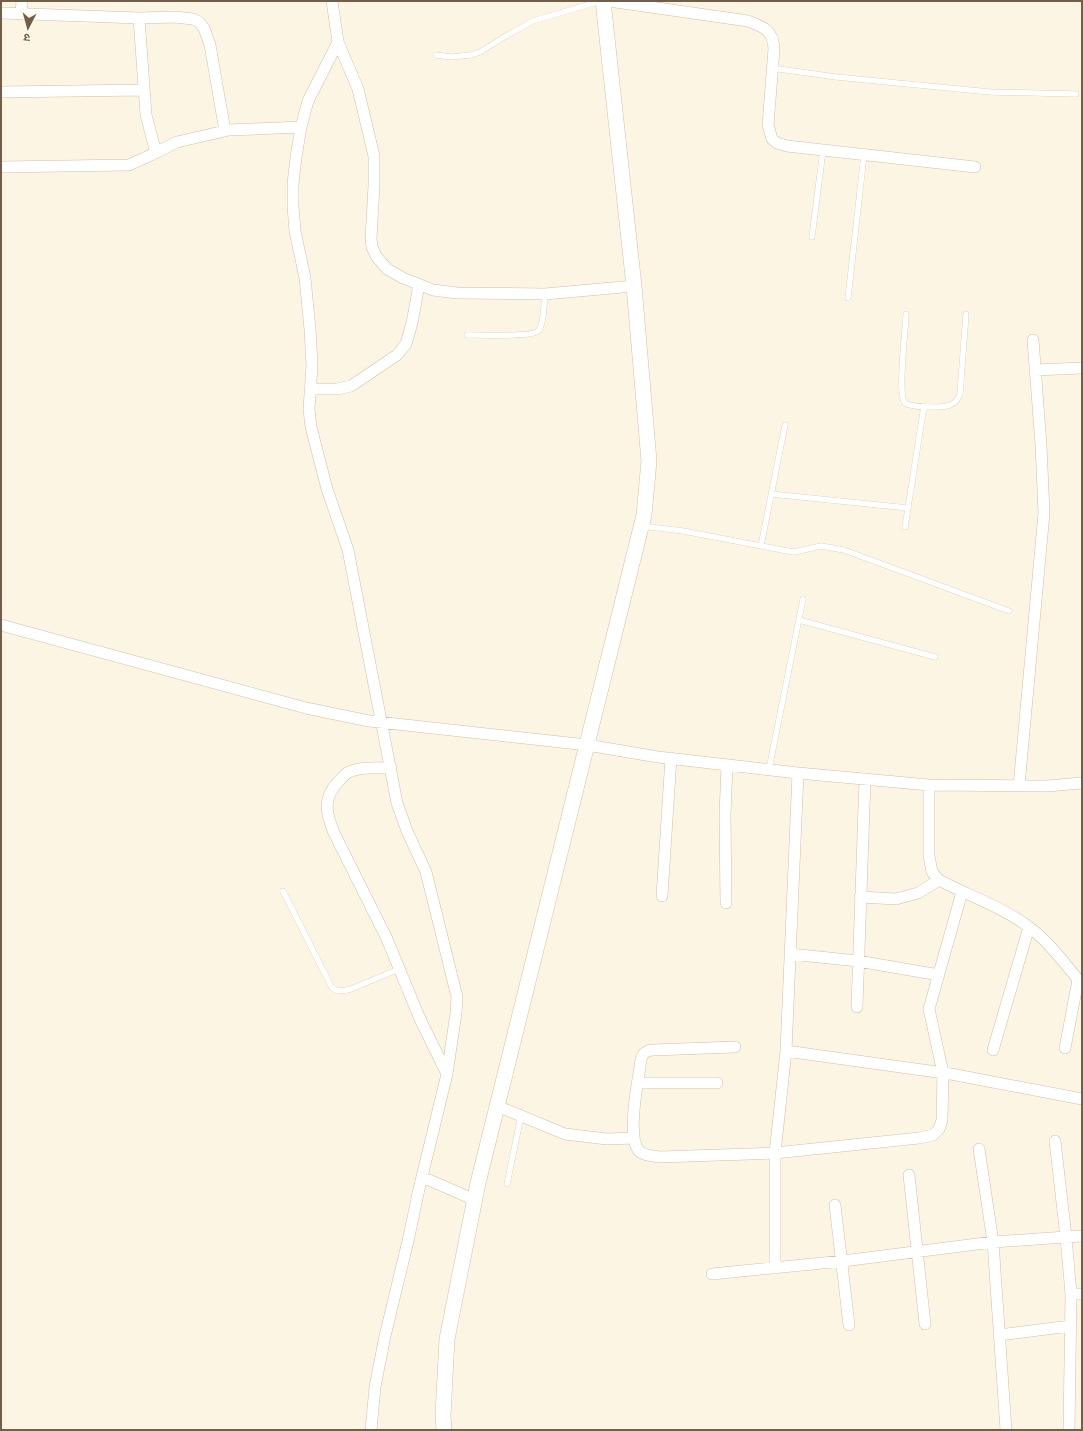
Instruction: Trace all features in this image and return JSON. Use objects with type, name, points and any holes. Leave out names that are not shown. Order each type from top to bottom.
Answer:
[{"type":"main road","points":[[444,1430],[443,1415],[447,1339],[475,1200],[644,515],[649,461],[634,286],[602,1]]},
{"type":"street","points":[[21,13],[22,1]]},
{"type":"street","points":[[332,1],[338,42],[358,89],[374,156],[372,247],[376,256],[388,269],[403,278],[433,290],[457,293],[545,294],[634,286]]},
{"type":"street","points":[[609,1],[748,21],[762,26],[771,34],[774,41],[768,125],[772,139],[777,143],[787,146],[975,168]]},
{"type":"street","points":[[1,13],[139,18],[175,17],[193,19],[199,22],[204,28],[210,45],[225,131]]},
{"type":"street","points":[[139,18],[146,115],[156,153]]},
{"type":"street","points":[[338,42],[308,101],[301,127],[293,184],[293,206],[305,278],[309,322],[312,366],[309,409],[311,427],[327,489],[348,550],[383,722],[397,803],[407,831],[426,872],[457,997],[447,1074],[385,1336],[375,1387],[371,1430]]},
{"type":"street","points":[[1,92],[144,90]]},
{"type":"street","points":[[1,167],[129,164],[156,153],[177,142],[225,131],[301,127]]},
{"type":"street","points":[[311,389],[337,389],[351,386],[397,355],[406,344],[412,323],[419,285]]},
{"type":"street","points":[[1019,786],[1044,513],[1041,446],[1033,340]]},
{"type":"street","points":[[1035,370],[1082,368]]},
{"type":"street","points":[[1,625],[306,708],[369,721],[587,745],[671,758],[798,773],[929,785],[1047,786],[1082,783]]},
{"type":"street","points":[[662,896],[671,758]]},
{"type":"street","points":[[726,903],[725,815],[727,764]]},
{"type":"street","points":[[391,768],[358,770],[347,773],[335,785],[330,793],[326,804],[328,817],[334,833],[387,939],[420,1019],[447,1074]]},
{"type":"street","points":[[775,1268],[775,1153],[786,1052],[798,773]]},
{"type":"street","points":[[857,1007],[865,779]]},
{"type":"street","points":[[929,785],[929,856],[932,872],[939,880],[962,892],[1006,911],[1035,931],[1080,982],[1065,1048]]},
{"type":"street","points":[[860,897],[896,899],[918,893],[939,880]]},
{"type":"street","points":[[735,1047],[647,1050],[643,1053],[641,1058],[633,1131],[634,1138],[640,1151],[646,1155],[660,1157],[775,1153],[919,1138],[933,1135],[939,1129],[942,1120],[943,1073],[929,1009],[962,892]]},
{"type":"street","points":[[993,1050],[1029,927]]},
{"type":"street","points":[[790,954],[858,961],[939,975]]},
{"type":"street","points":[[786,1052],[943,1073],[1082,1099]]},
{"type":"street","points":[[638,1083],[717,1083]]},
{"type":"street","points":[[497,1106],[564,1134],[607,1139],[634,1138]]},
{"type":"street","points":[[1055,1141],[1066,1237],[1076,1294],[1070,1326],[1069,1430]]},
{"type":"street","points":[[979,1149],[993,1242],[1006,1430]]},
{"type":"street","points":[[909,1175],[925,1324]]},
{"type":"street","points":[[429,1180],[475,1200]]},
{"type":"street","points":[[835,1204],[843,1261],[849,1325]]},
{"type":"street","points":[[712,1274],[843,1261],[993,1242],[1082,1236]]},
{"type":"street","points":[[999,1335],[1070,1326]]},
{"type":"lane","points":[[436,55],[451,57],[471,55],[480,52],[533,21],[602,1]]},
{"type":"lane","points":[[772,68],[836,77],[990,92],[1076,94]]},
{"type":"lane","points":[[812,237],[823,150]]},
{"type":"lane","points":[[848,298],[864,155]]},
{"type":"lane","points":[[467,335],[535,334],[541,325],[545,294]]},
{"type":"lane","points":[[906,314],[901,386],[902,399],[906,403],[945,407],[952,405],[958,399],[961,389],[966,314]]},
{"type":"lane","points":[[905,527],[924,406]]},
{"type":"lane","points":[[761,546],[785,425]]},
{"type":"lane","points":[[771,494],[908,508]]},
{"type":"lane","points":[[641,526],[683,531],[794,552],[821,546],[844,550],[1009,611]]},
{"type":"lane","points":[[769,769],[804,600]]},
{"type":"lane","points":[[799,620],[935,657]]},
{"type":"lane","points":[[283,891],[332,988],[337,991],[351,989],[399,969]]},
{"type":"lane","points":[[507,1184],[521,1116]]}]
